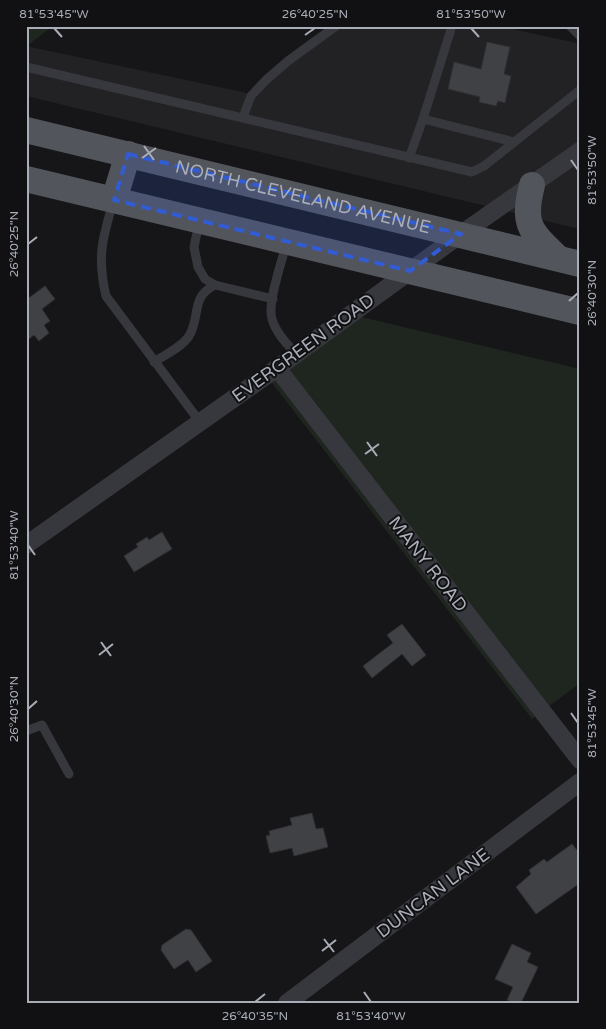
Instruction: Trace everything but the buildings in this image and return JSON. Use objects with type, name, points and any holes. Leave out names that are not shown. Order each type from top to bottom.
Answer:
[{"type":"main road","name":"NORTH CLEVELAND AVENUE","points":[[26,130],[569,261]]},
{"type":"main road","points":[[114,200],[128,154]]},
{"type":"main road","points":[[26,179],[580,312]]},
{"type":"main road","points":[[532,184],[527,205],[529,223],[536,236],[569,261]]},
{"type":"street","name":"EVERGREEN ROAD","points":[[26,545],[580,151]]},
{"type":"street","name":"MANY ROAD","points":[[277,368],[580,760]]},
{"type":"street","name":"DUNCAN LANE","points":[[287,1003],[580,782]]},
{"type":"lane","points":[[243,117],[251,96],[266,80],[288,61],[336,26]]},
{"type":"lane","points":[[409,158],[452,26]]},
{"type":"lane","points":[[570,26],[580,36]]},
{"type":"lane","points":[[26,67],[472,172],[484,166],[580,90]]},
{"type":"lane","points":[[423,119],[514,142]]},
{"type":"lane","points":[[114,200],[103,236],[100,258],[106,296],[200,422]]},
{"type":"lane","points":[[199,220],[194,247],[198,267],[205,279],[215,286],[272,299]]},
{"type":"lane","points":[[287,241],[272,299],[272,319],[277,331],[296,354]]},
{"type":"lane","points":[[154,362],[188,339],[192,332],[198,302],[202,294],[215,286]]},
{"type":"lane","points":[[26,731],[42,725],[69,774]]},
{"type":"highlighted area","points":[[128,154],[461,234],[410,271],[114,200]]},
{"type":"shaded area","points":[[26,26],[53,26],[27,46]]},
{"type":"shaded area","points":[[341,26],[499,26],[576,43],[580,48],[580,229],[537,219],[543,179],[526,173],[518,202],[519,214],[26,96],[26,46],[252,94]]},
{"type":"shaded area","points":[[353,315],[580,369],[580,683],[532,719],[269,379]]}]
